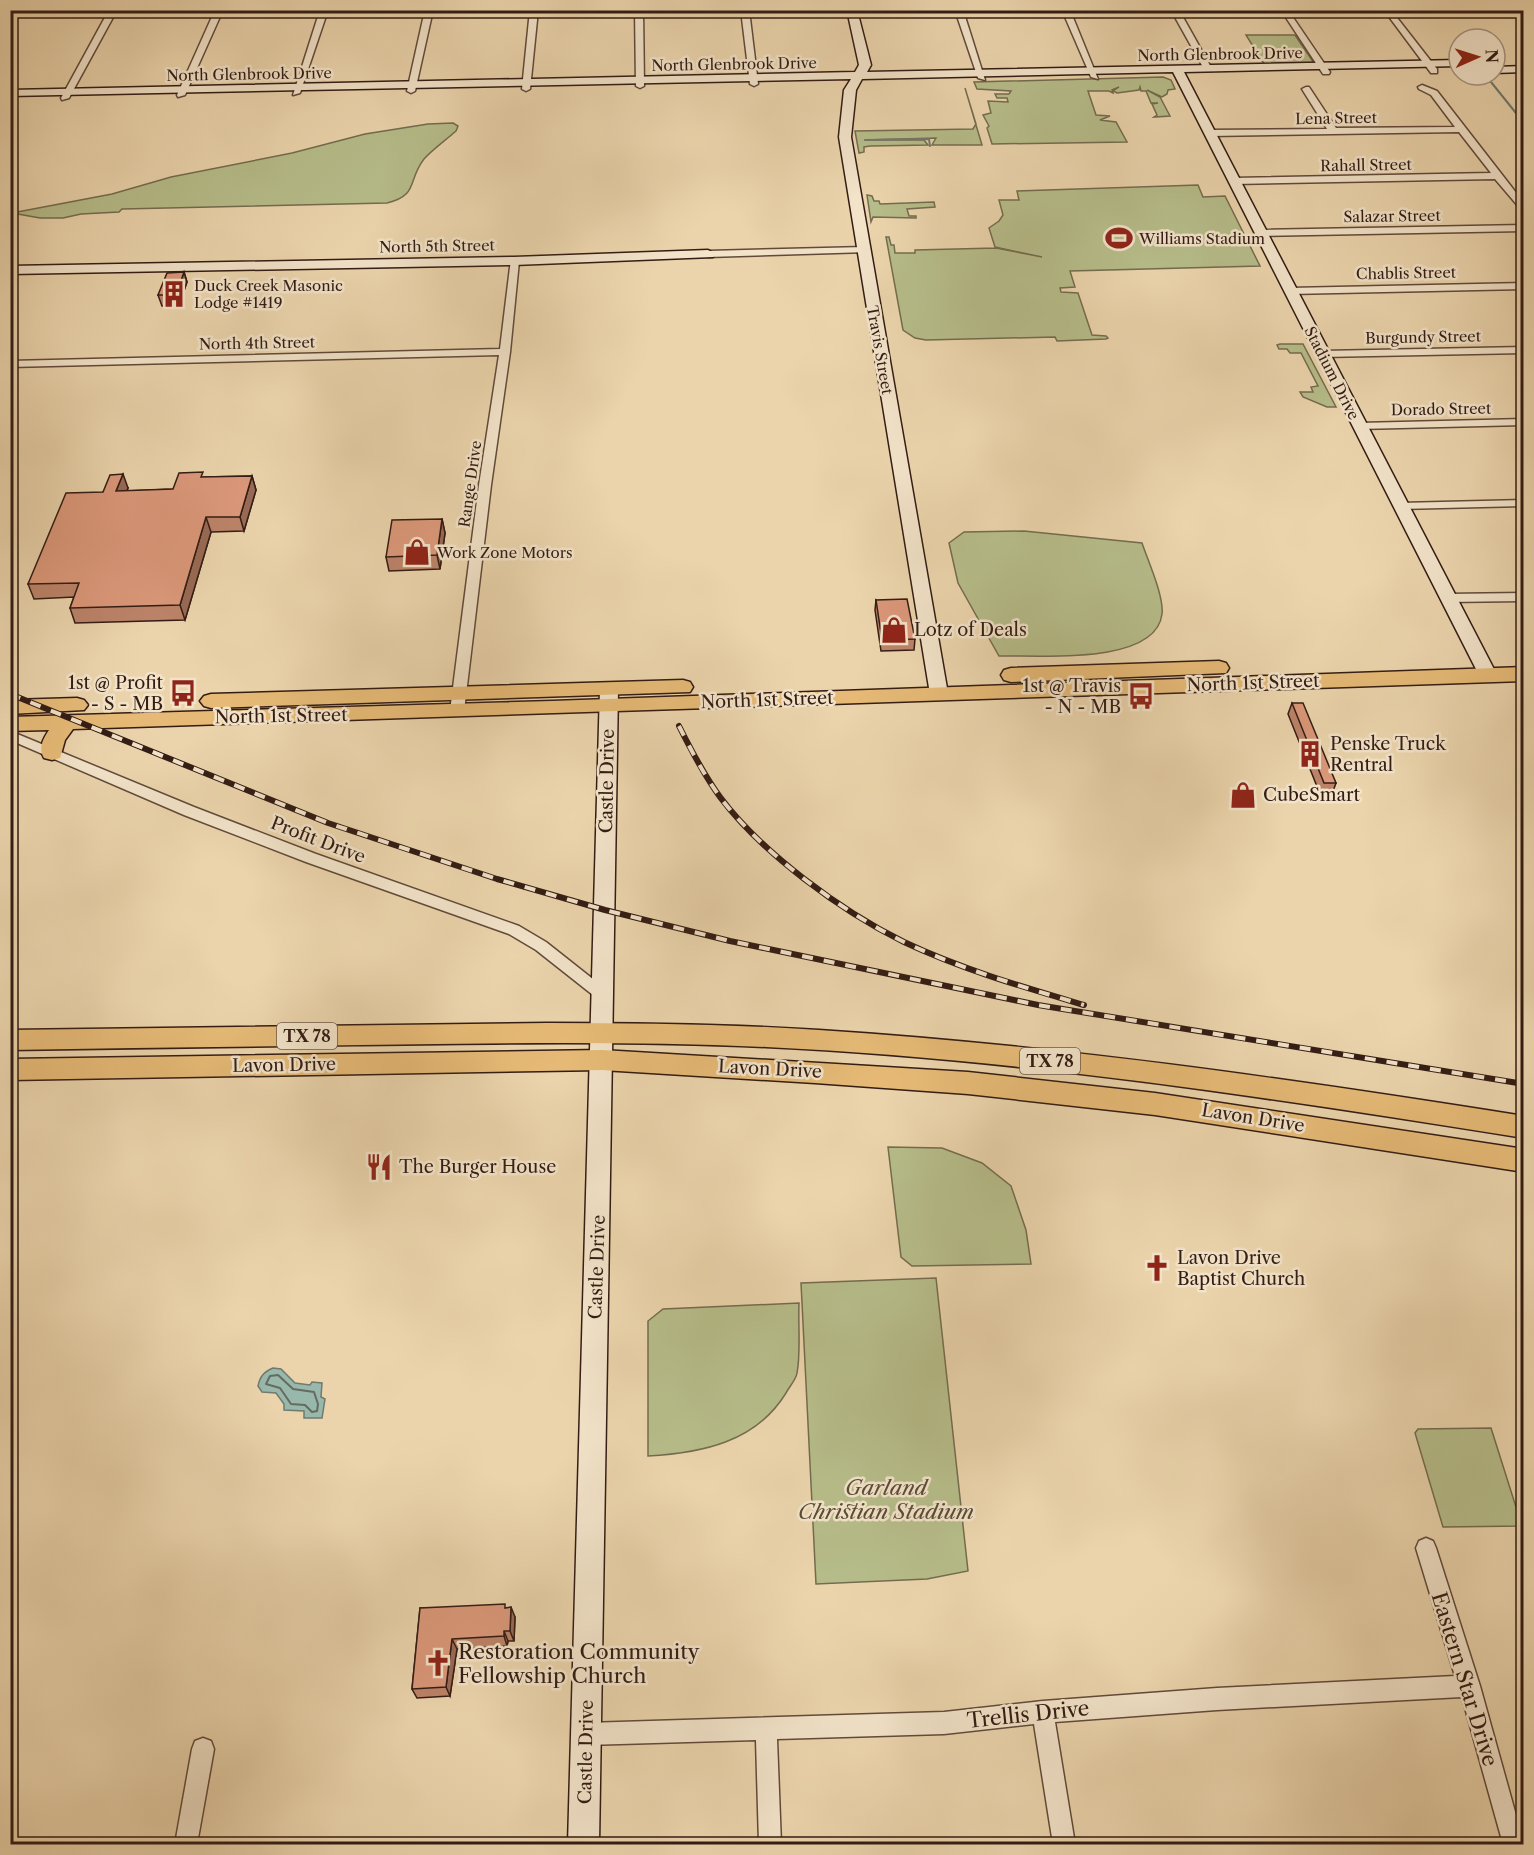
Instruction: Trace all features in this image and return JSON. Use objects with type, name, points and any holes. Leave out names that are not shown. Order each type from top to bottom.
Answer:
[{"type":"main road","name":"North 1st Street","points":[[10,707],[210,709],[458,702],[1484,668],[1524,660]]},
{"type":"main road","name":"North 1st Street","points":[[1484,668],[1524,674]]},
{"type":"main road","name":"North 1st Street","points":[[10,724],[67,722],[210,709]]},
{"type":"main road","points":[[52,753],[51,744],[54,737],[67,722]]},
{"type":"main road","name":"Lavon Drive","points":[[10,1040],[603,1032],[839,1042],[969,1052],[1161,1074],[1318,1095],[1524,1127]]},
{"type":"main road","name":"Lavon Drive","points":[[10,1070],[602,1060],[826,1072],[1034,1090],[1155,1104],[1524,1161]]},
{"type":"main road","points":[[1034,1090],[1041,1080],[1060,1073],[1127,1076],[1161,1074]]},
{"type":"main road","points":[[1318,1095],[1324,1129]]},
{"type":"street","points":[[66,95],[113,10]]},
{"type":"street","points":[[183,93],[219,10]]},
{"type":"street","points":[[297,90],[324,10]]},
{"type":"street","points":[[412,88],[429,10]]},
{"type":"street","points":[[526,86],[534,10]]},
{"type":"street","points":[[639,10],[640,84]]},
{"type":"street","points":[[745,10],[754,81]]},
{"type":"street","name":"Travis Street","points":[[852,10],[864,65],[849,95],[845,137],[938,686]]},
{"type":"street","points":[[959,10],[981,76]]},
{"type":"street","points":[[1066,10],[1094,74]]},
{"type":"street","points":[[1175,10],[1208,69]]},
{"type":"street","points":[[1284,10],[1325,70]]},
{"type":"street","points":[[1387,10],[1432,67]]},
{"type":"street","points":[[1507,62],[1524,62]]},
{"type":"street","name":"North Glenbrook Drive","points":[[10,93],[66,95],[183,93],[1325,70],[1447,65]]},
{"type":"street","name":"North Glenbrook Drive","points":[[1432,67],[1447,69]]},
{"type":"street","name":"North Glenbrook Drive","points":[[1178,72],[1208,69],[1325,70]]},
{"type":"street","points":[[1507,70],[1524,69]]},
{"type":"street","name":"Stadium Drive","points":[[1178,72],[1446,598],[1484,668]]},
{"type":"street","points":[[1422,87],[1434,93],[1524,210]]},
{"type":"street","points":[[1306,89],[1333,131]]},
{"type":"street","name":"North Glenbrook Drive","points":[[10,99],[66,95]]},
{"type":"street","name":"Lena Street","points":[[1210,133],[1463,129]]},
{"type":"street","name":"Rahall Street","points":[[1234,181],[1498,176]]},
{"type":"street","name":"Salazar Street","points":[[1261,233],[1524,228]]},
{"type":"street","name":"North 5th Street","points":[[10,270],[514,261],[865,250]]},
{"type":"street","name":"Range Drive","points":[[458,702],[505,352],[514,261]]},
{"type":"street","name":"Chablis Street","points":[[1290,291],[1524,286]]},
{"type":"street","name":"Burgundy Street","points":[[1322,354],[1524,350]]},
{"type":"street","name":"North 4th Street","points":[[10,364],[505,352]]},
{"type":"street","name":"Dorado Street","points":[[1359,426],[1524,422]]},
{"type":"street","points":[[1400,506],[1524,503]]},
{"type":"street","points":[[1446,598],[1524,597]]},
{"type":"street","name":"Castle Drive","points":[[583,1845],[609,697]]},
{"type":"street","name":"Profit Drive","points":[[10,735],[189,811],[301,855],[514,930],[541,946],[603,994]]},
{"type":"street","name":"Eastern Star Drive","points":[[1426,1548],[1469,1686],[1514,1845]]},
{"type":"street","name":"Trellis Drive","points":[[586,1734],[944,1723],[1043,1712],[1216,1699],[1469,1686]]},
{"type":"street","points":[[1043,1712],[1064,1845]]},
{"type":"street","points":[[766,1728],[770,1845]]},
{"type":"street","points":[[186,1845],[203,1749]]},
{"type":"green space","points":[[1246,35],[1295,35],[1314,63],[1264,64]]},
{"type":"green space","points":[[1163,77],[1171,80],[1175,89],[1168,90],[1167,94],[1162,97],[1147,90],[1160,97],[1170,116],[1154,117],[1157,115],[1152,104],[1158,103],[1151,103],[1146,91],[1141,91],[1140,87],[1139,90],[1117,93],[1113,91],[1119,87],[1112,90],[1113,93],[1088,91],[1096,115],[1110,116],[1100,120],[1116,122],[1127,142],[992,144],[987,128],[989,126],[983,115],[991,113],[988,101],[1008,102],[1007,98],[997,98],[995,94],[1009,94],[1011,91],[977,89],[974,82]]},
{"type":"green space","points":[[453,123],[458,126],[456,131],[424,159],[404,196],[387,203],[122,209],[119,212],[81,214],[63,218],[40,218],[12,213],[112,194],[171,177],[292,153],[365,134],[428,124]]},
{"type":"green space","points":[[976,124],[982,145],[932,145],[936,138],[864,140],[924,140],[928,145],[870,146],[864,147],[864,152],[859,153],[855,131],[973,129]]},
{"type":"green space","points":[[1198,185],[1203,197],[1225,196],[1260,266],[1070,271],[1075,287],[1060,288],[1061,292],[1078,293],[1092,335],[1106,336],[1108,338],[1106,339],[1057,341],[1055,337],[926,340],[915,338],[903,330],[886,237],[889,237],[891,245],[894,245],[895,253],[915,253],[915,250],[996,248],[1042,257],[995,247],[989,228],[1003,215],[999,200],[1019,200],[1017,191]]},
{"type":"green space","points":[[867,195],[872,196],[874,201],[879,201],[880,204],[934,202],[935,207],[907,209],[909,216],[916,216],[916,218],[873,217],[871,222]]},
{"type":"green space","points":[[1303,344],[1336,407],[1327,407],[1303,397],[1300,392],[1313,392],[1311,387],[1318,386],[1301,353],[1290,353],[1287,349],[1279,349],[1277,345]]},
{"type":"green space","points":[[1024,531],[1142,543],[1158,588],[1162,607],[1162,614],[1155,631],[1139,642],[1118,650],[1065,656],[999,656],[958,583],[949,543],[964,532]]},
{"type":"green space","points":[[888,1147],[942,1148],[982,1163],[1011,1186],[1026,1230],[1031,1264],[912,1266],[901,1257]]},
{"type":"green space","name":"Garland Christian Stadium","points":[[936,1278],[968,1571],[927,1579],[816,1584],[801,1283]]},
{"type":"green space","points":[[799,1303],[797,1373],[774,1410],[743,1434],[726,1442],[688,1452],[648,1456],[648,1321],[663,1309]]},
{"type":"green space","points":[[1491,1428],[1522,1526],[1443,1527],[1415,1433],[1418,1429]]},
{"type":"water","points":[[273,1368],[281,1369],[295,1383],[310,1385],[312,1382],[322,1383],[321,1397],[325,1399],[322,1418],[304,1418],[304,1411],[284,1410],[284,1404],[276,1393],[262,1392],[258,1386],[260,1380]]},
{"type":"building","points":[[184,272],[176,295],[158,295],[167,273]]},
{"type":"building","points":[[203,472],[201,477],[252,476],[240,517],[206,517],[180,605],[70,608],[79,583],[28,584],[66,493],[103,492],[110,475],[123,474],[116,491],[173,489],[179,473]]},
{"type":"building","points":[[442,519],[437,555],[386,557],[392,520]]},
{"type":"building","name":"Lotz of Deals","points":[[907,599],[915,639],[882,640],[876,600]]},
{"type":"building","points":[[1292,703],[1303,703],[1336,783],[1324,783]]},
{"type":"building","name":"Restoration Community Fellowship Church","points":[[505,1604],[505,1608],[511,1607],[510,1631],[504,1631],[504,1636],[452,1639],[446,1687],[412,1689],[420,1608]]},
{"type":"waterway","points":[[1495,87],[1524,123]]},
{"type":"waterway","points":[[866,140],[929,139],[930,146]]},
{"type":"railway","points":[[10,694],[328,823],[497,879],[605,910],[730,941],[1038,1005],[1524,1084]]},
{"type":"railway","points":[[679,726],[709,780],[737,818],[780,859],[829,897],[880,929],[926,952],[992,977],[1084,1005]]},
{"type":"place","name":"Williams Stadium","points":[[1119,238]]},
{"type":"place","name":"Duck Creek Masonic Lodge #1419","points":[[174,294]]},
{"type":"place","name":"Work Zone Motors","points":[[417,552]]},
{"type":"place","name":"Lotz of Deals","points":[[894,630]]},
{"type":"place","name":"1st @ Profit - S - MB","points":[[183,693]]},
{"type":"place","name":"1st @ Travis - N - MB","points":[[1141,696]]},
{"type":"place","name":"Penske Truck Rentral","points":[[1310,754]]},
{"type":"place","name":"CubeSmart","points":[[1243,795]]},
{"type":"place","name":"The Burger House","points":[[379,1167]]},
{"type":"place","name":"Lavon Drive Baptist Church","points":[[1157,1268]]},
{"type":"place","name":"Restoration Community Fellowship Church","points":[[438,1663]]}]
